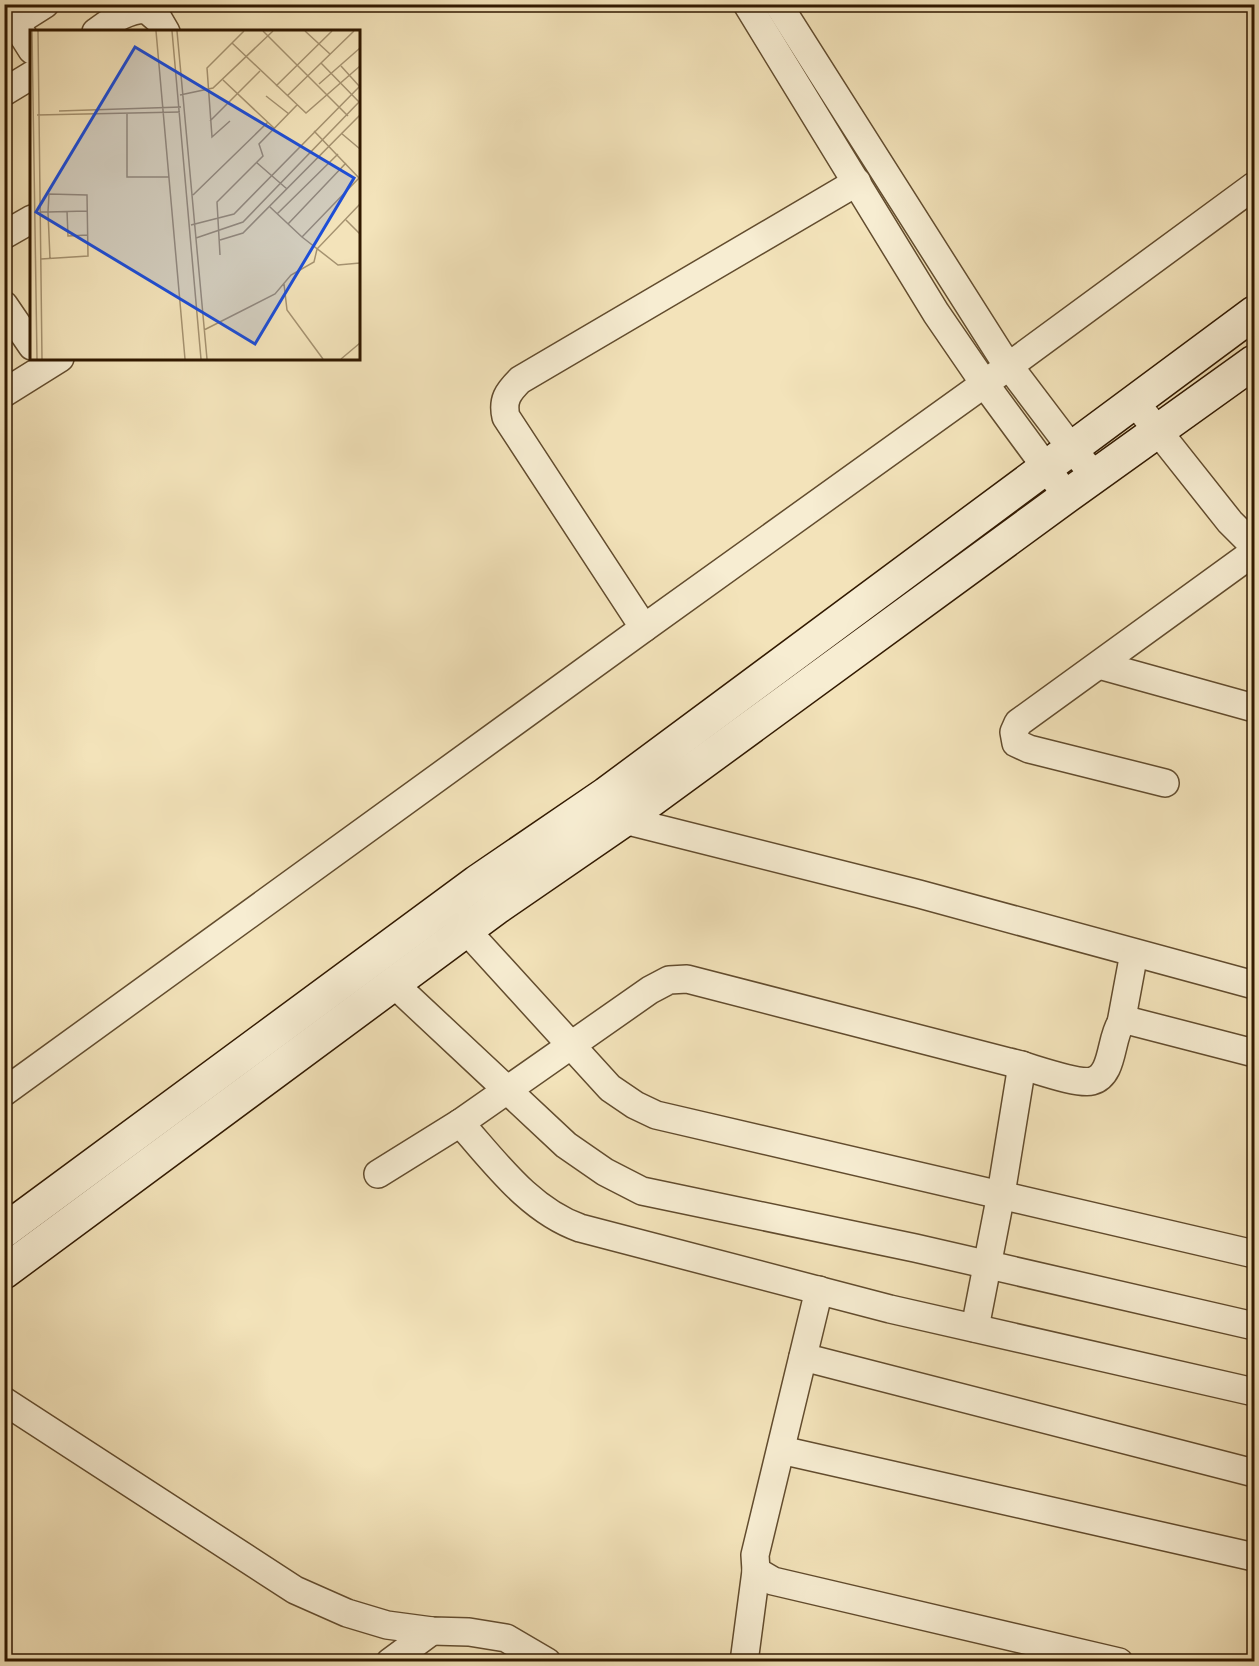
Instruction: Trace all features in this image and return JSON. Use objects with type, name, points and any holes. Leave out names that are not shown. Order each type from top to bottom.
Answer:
[{"type":"main road","points":[[4,1232],[477,882],[606,794],[1254,313]]},
{"type":"main road","points":[[4,1272],[466,930],[624,820],[1254,362]]},
{"type":"street","points":[[30,48],[10,26],[45,4]]},
{"type":"street","points":[[747,4],[936,313],[1067,496]]},
{"type":"street","points":[[778,4],[1009,366],[1095,476]]},
{"type":"street","points":[[99,30],[123,13],[133,9],[146,9],[159,20],[165,30]]},
{"type":"street","points":[[4,92],[30,76]]},
{"type":"street","points":[[644,628],[506,417],[503,405],[508,392],[520,380],[857,182]]},
{"type":"street","points":[[4,1092],[1009,366],[1254,186]]},
{"type":"street","points":[[4,235],[30,220]]},
{"type":"street","points":[[4,305],[30,339]]},
{"type":"street","points":[[4,393],[42,360]]},
{"type":"street","points":[[1134,401],[1230,522],[1254,546]]},
{"type":"street","points":[[1165,783],[1029,748],[1017,743],[1014,732],[1018,723],[1254,552]]},
{"type":"street","points":[[1099,665],[1254,708]]},
{"type":"street","points":[[624,820],[919,894],[1254,985]]},
{"type":"street","points":[[447,904],[466,930],[610,1088],[635,1105],[656,1115],[1254,1254]]},
{"type":"street","points":[[378,1174],[460,1123],[569,1045],[650,990],[669,980],[687,979],[1081,1082],[1094,1081],[1104,1074],[1116,1031],[1121,1023],[1134,952]]},
{"type":"street","points":[[394,984],[566,1145],[604,1172],[642,1191],[987,1264],[1254,1326]]},
{"type":"street","points":[[1121,1023],[1130,1021],[1254,1053]]},
{"type":"street","points":[[975,1328],[1001,1194],[1022,1065]]},
{"type":"street","points":[[460,1123],[518,1188],[561,1221],[580,1228],[890,1309],[1254,1392]]},
{"type":"street","points":[[744,1662],[756,1571],[755,1555],[819,1290]]},
{"type":"street","points":[[803,1358],[1254,1473]]},
{"type":"street","points":[[4,1401],[295,1590],[347,1613],[387,1626],[469,1632],[506,1638],[548,1662]]},
{"type":"street","points":[[781,1450],[1254,1557]]},
{"type":"street","points":[[756,1571],[773,1581],[1119,1662]]},
{"type":"street","points":[[390,1662],[432,1631]]}]
